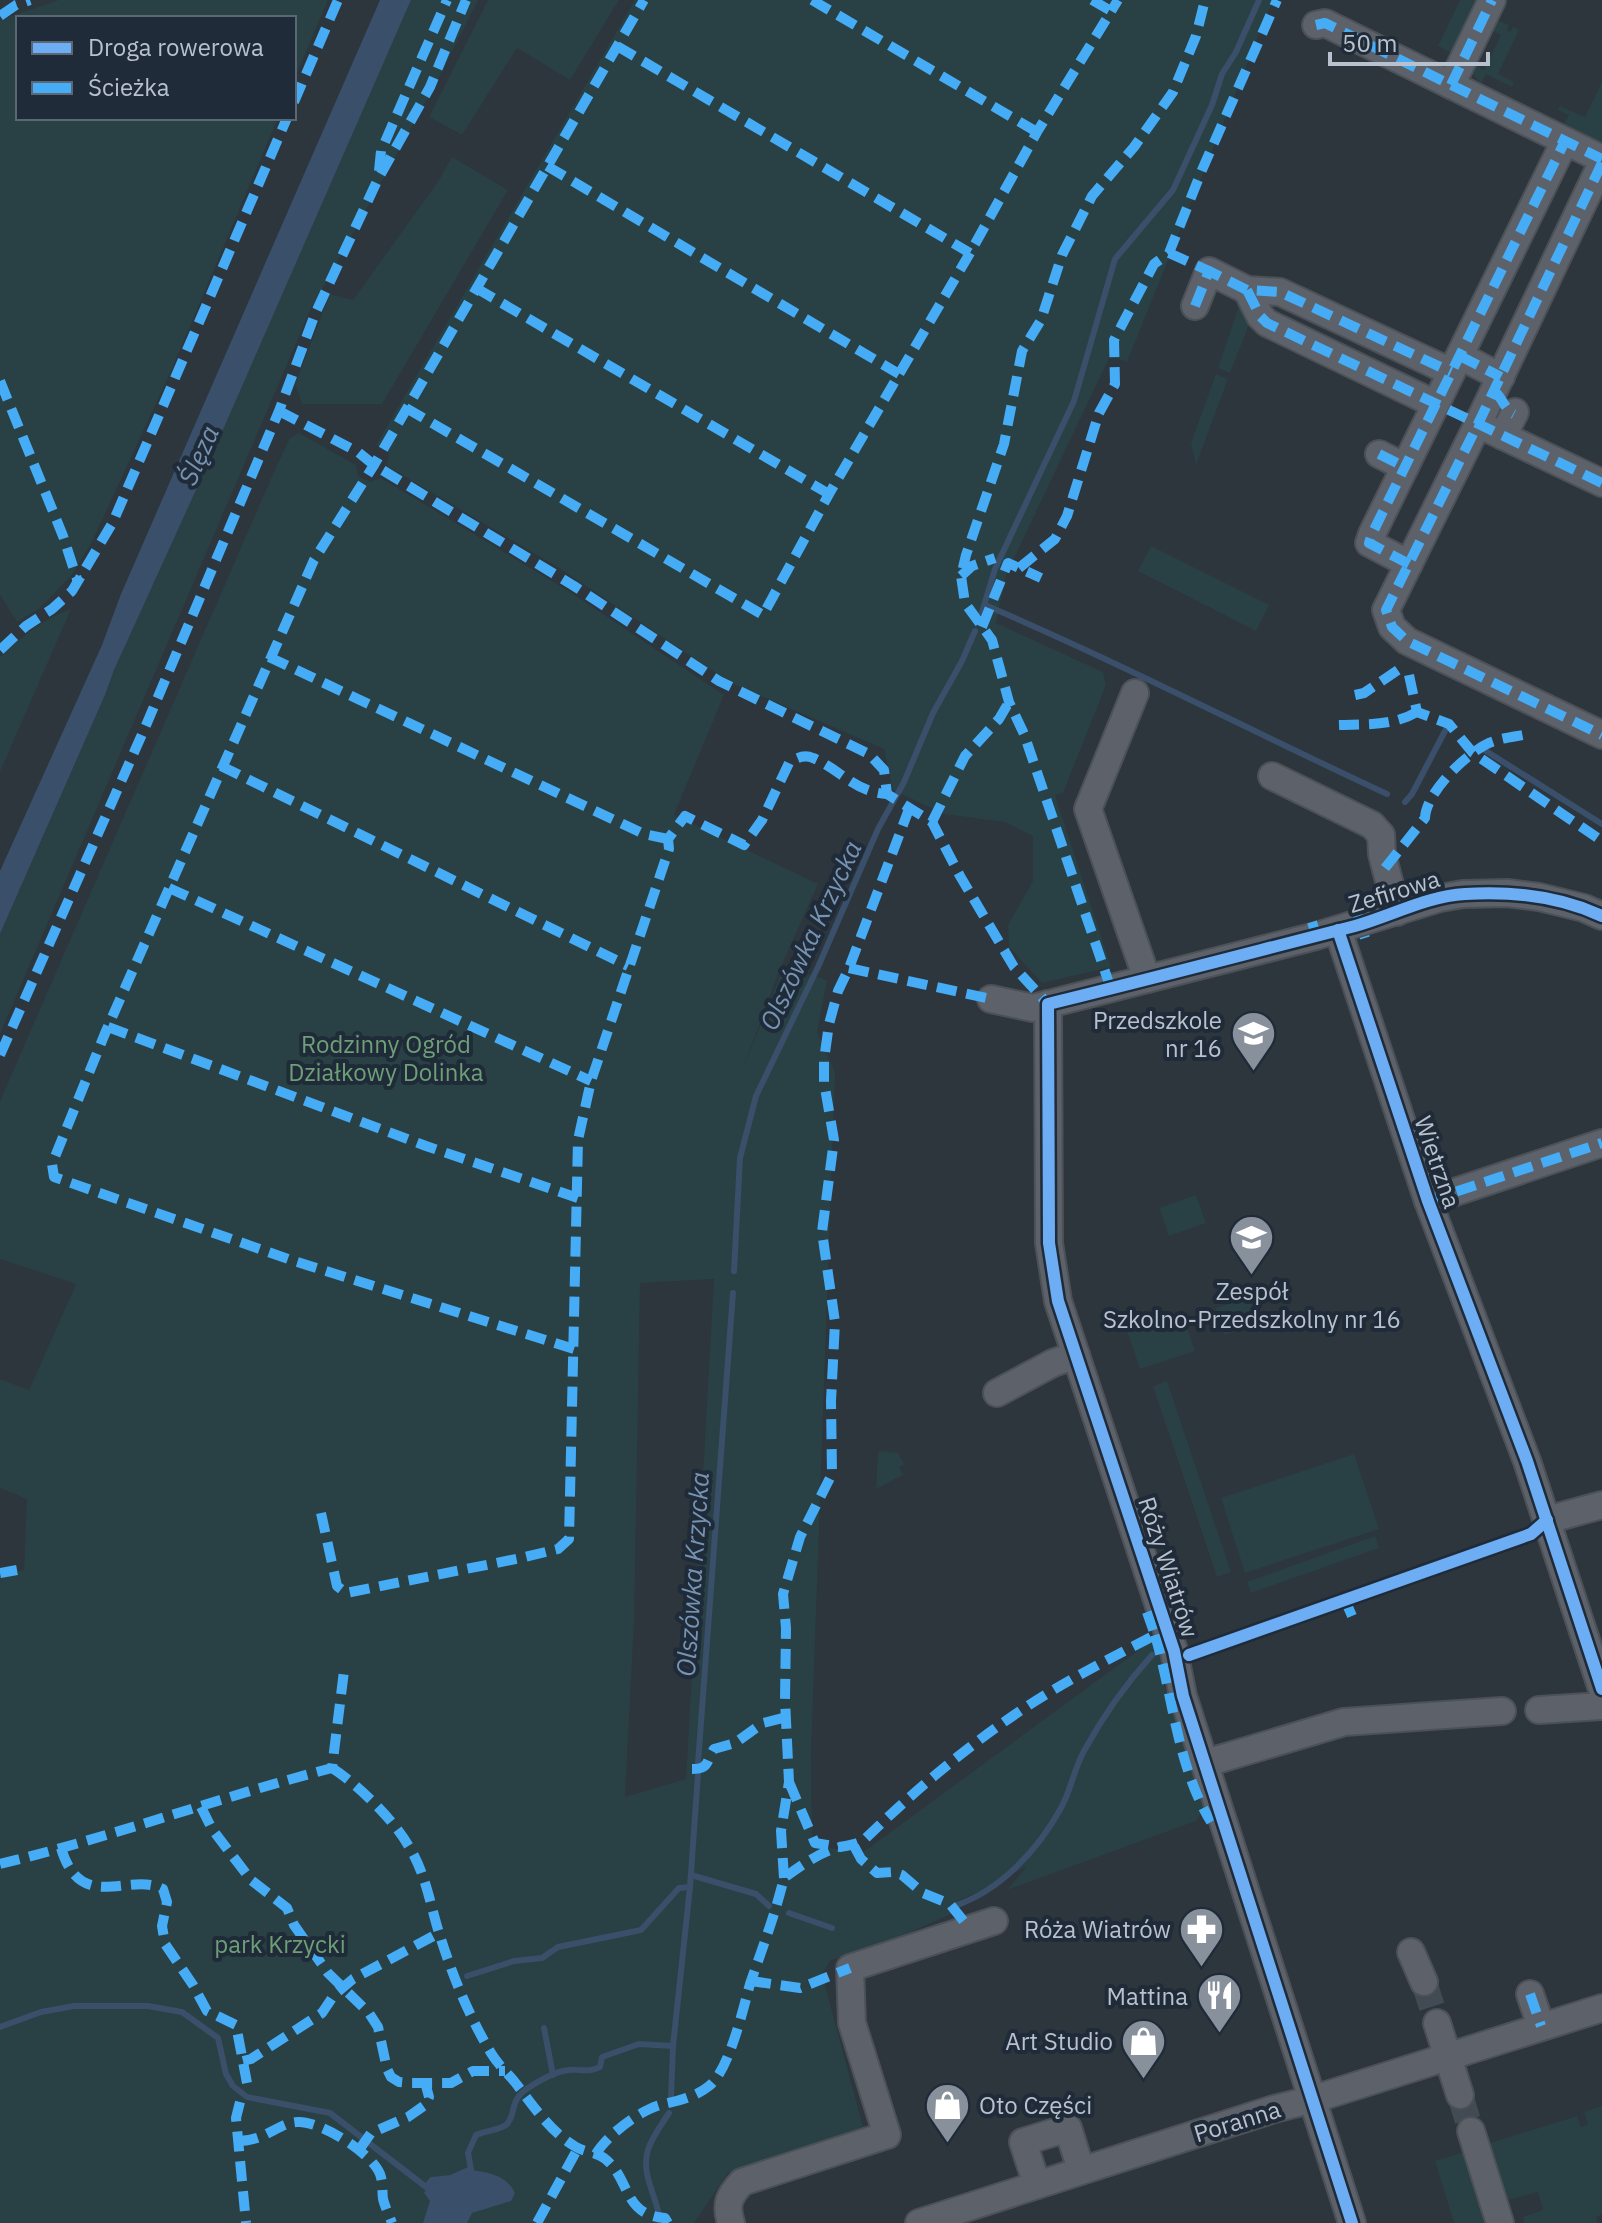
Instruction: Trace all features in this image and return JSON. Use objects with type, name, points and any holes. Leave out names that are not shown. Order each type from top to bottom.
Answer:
[{"type":"street","points":[[1451,85],[1492,0]]},
{"type":"street","points":[[1316,25],[1325,23],[1602,161],[1501,377],[1386,610],[1392,627],[1407,641],[1602,735]]},
{"type":"street","points":[[1409,564],[1369,543],[1565,141]]},
{"type":"street","points":[[1195,306],[1206,270],[1247,290],[1280,292],[1456,364],[1501,377]]},
{"type":"street","points":[[1247,290],[1267,323],[1435,404]]},
{"type":"street","points":[[1478,424],[1509,424],[1602,483]]},
{"type":"street","points":[[1379,454],[1405,467]]},
{"type":"street","points":[[1135,693],[1088,809],[1147,979]]},
{"type":"street","points":[[1272,776],[1372,825],[1381,835],[1382,854],[1397,912]]},
{"type":"street","name":"Zefirowa","points":[[1338,930],[1440,898],[1463,894],[1507,893],[1561,901],[1602,916]]},
{"type":"street","points":[[991,999],[1033,1008],[1338,930]]},
{"type":"street","name":"Wietrzna","points":[[1338,930],[1428,1201],[1547,1520],[1602,1689]]},
{"type":"street","name":"Róży Wiatrów","points":[[1048,1004],[1050,1252],[1058,1301],[1174,1651],[1183,1696],[1352,2223]]},
{"type":"street","points":[[1428,1201],[1602,1143]]},
{"type":"street","points":[[997,1393],[1053,1363],[1076,1355]]},
{"type":"street","points":[[1547,1520],[1602,1505]]},
{"type":"street","points":[[1539,1710],[1602,1706]]},
{"type":"street","points":[[1206,1763],[1344,1722],[1502,1711]]},
{"type":"street","points":[[731,2223],[727,2209],[730,2194],[742,2182],[887,2135],[852,2023],[850,1968],[994,1921]]},
{"type":"street","points":[[1411,1952],[1424,1982]]},
{"type":"street","points":[[1530,1994],[1541,2026]]},
{"type":"street","name":"Poranna","points":[[919,2223],[1602,2008]]},
{"type":"street","points":[[1437,2023],[1460,2095]]},
{"type":"street","points":[[1037,2185],[1023,2142],[1068,2128],[1081,2170]]},
{"type":"street","points":[[1471,2131],[1500,2223]]},
{"type":"green space","points":[[59,0],[328,0],[296,75],[296,16],[16,16],[16,120],[277,120],[171,371],[91,544],[71,576],[40,608],[17,622],[0,595],[0,20]]},
{"type":"green space","points":[[411,0],[478,0],[436,83],[309,313],[0,1034],[0,934]]},
{"type":"green space","points":[[488,0],[619,0],[570,80],[517,48],[462,135],[429,117]]},
{"type":"green space","points":[[635,0],[1273,0],[1127,362],[1110,356],[1006,575],[996,623],[1103,672],[1106,685],[1063,793],[1055,795],[1111,967],[1042,983],[1009,947],[1008,925],[1033,881],[1033,836],[1005,822],[944,814],[893,790],[884,749],[731,683],[559,568],[387,466],[389,453],[376,445]]},
{"type":"green space","points":[[1460,0],[1482,0],[1455,55],[1438,46]]},
{"type":"green space","points":[[1497,20],[1509,25],[1507,30],[1510,32],[1513,27],[1519,30],[1498,74],[1514,82],[1512,87],[1486,74],[1481,84],[1472,73],[1474,65],[1484,70],[1501,35],[1487,27]]},
{"type":"green space","points":[[1602,82],[1602,149],[1561,129],[1569,115],[1558,110],[1560,106],[1585,117]]},
{"type":"green space","points":[[452,157],[508,190],[382,404],[302,404],[295,384],[330,294],[353,300],[439,180]]},
{"type":"green space","points":[[1240,303],[1251,320],[1230,373],[1218,368]]},
{"type":"green space","points":[[1216,374],[1228,379],[1196,465],[1191,443]]},
{"type":"green space","points":[[299,433],[356,465],[358,476],[370,482],[381,478],[570,592],[724,695],[674,815],[818,884],[780,969],[742,1071],[784,966],[827,980],[817,1032],[835,1072],[811,1753],[812,1845],[862,1853],[1158,1636],[1164,1661],[1158,1666],[1204,1808],[1196,1821],[1007,1890],[1027,1866],[955,1902],[953,1913],[887,1943],[831,1960],[822,1974],[863,2127],[728,2173],[694,2223],[0,2223],[0,1574],[24,1570],[27,1499],[0,1488],[0,1379],[29,1390],[76,1284],[0,1259],[0,1101],[290,438]],"holes":[[[714,1279],[686,1779],[625,1797],[634,1620],[640,1283]]]},
{"type":"green space","points":[[1151,546],[1269,605],[1256,631],[1138,571]]},
{"type":"green space","points":[[71,609],[0,772],[0,657],[33,629]]},
{"type":"green space","points":[[1196,1195],[1206,1223],[1169,1236],[1159,1208]]},
{"type":"green space","points":[[1254,1295],[1264,1322],[1224,1335],[1216,1308]]},
{"type":"green space","points":[[1182,1313],[1195,1351],[1140,1369],[1127,1331]]},
{"type":"green space","points":[[1167,1381],[1231,1572],[1217,1577],[1153,1386]]},
{"type":"green space","points":[[878,1453],[898,1453],[904,1464],[899,1467],[903,1475],[876,1489]]},
{"type":"green space","points":[[1354,1454],[1379,1529],[1245,1573],[1221,1498]]},
{"type":"green space","points":[[1375,1536],[1379,1548],[1251,1593],[1247,1582]]},
{"type":"green space","points":[[1602,2106],[1602,2214],[1596,2217],[1598,2223],[1524,2223],[1523,2217],[1543,2210],[1538,2192],[1504,2201],[1487,2144],[1577,2116],[1581,2127],[1588,2124],[1584,2112]]},
{"type":"green space","points":[[1465,2152],[1487,2223],[1454,2223],[1435,2161]]},
{"type":"water","name":"Ślęza","points":[[380,0],[411,0],[0,934],[0,871],[102,645],[121,594]]},
{"type":"water","points":[[471,2170],[491,2174],[508,2183],[515,2193],[511,2201],[472,2213],[467,2223],[423,2223],[430,2201],[424,2193],[432,2180],[451,2178]]},
{"type":"waterway","name":"Olszówka Krzycka","points":[[982,612],[995,569],[1074,401],[1115,259],[1173,190],[1212,105],[1222,74],[1236,52],[1259,0]]},
{"type":"waterway","points":[[985,605],[1387,794]]},
{"type":"waterway","name":"Olszówka Krzycka","points":[[734,1271],[740,1158],[756,1096],[818,967],[878,829],[904,782],[933,713],[975,631]]},
{"type":"waterway","points":[[1405,802],[1445,731]]},
{"type":"waterway","points":[[1486,751],[1602,824]]},
{"type":"waterway","name":"Olszówka Krzycka","points":[[698,1763],[733,1293]]},
{"type":"waterway","points":[[954,1906],[1002,1879],[1041,1839],[1061,1808],[1081,1758],[1099,1725],[1152,1655]]},
{"type":"waterway","name":"Olszówka Krzycka","points":[[671,2098],[698,1774]]},
{"type":"waterway","points":[[691,1875],[756,1894],[769,1906]]},
{"type":"waterway","points":[[467,1976],[514,1961],[542,1958],[558,1947],[641,1930],[679,1888],[690,1887]]},
{"type":"waterway","points":[[789,1913],[832,1928]]},
{"type":"waterway","points":[[0,2027],[41,2012],[74,2006],[148,2006],[182,2012],[218,2038],[226,2074],[233,2086],[247,2097],[330,2113],[426,2187],[432,2180],[451,2178],[471,2169],[468,2153],[476,2135],[506,2125],[518,2098],[542,2079],[564,2071],[596,2069],[600,2067],[602,2057],[639,2044],[673,2046]]},
{"type":"waterway","points":[[544,2028],[553,2075]]},
{"type":"waterway","name":"Olszówka Krzycka","points":[[660,2223],[646,2164],[649,2147],[669,2113]]},
{"type":"tunnel","points":[[1424,1982],[1437,2023]]},
{"type":"tunnel","points":[[1460,2095],[1471,2131]]},
{"type":"marked path","points":[[0,16],[30,0]]},
{"type":"marked path","points":[[296,97],[338,0]]},
{"type":"marked path","points":[[379,171],[381,151],[447,0]]},
{"type":"marked path","points":[[0,1055],[147,723],[279,411],[315,314],[378,179],[430,87],[466,0]]},
{"type":"marked path","points":[[574,1349],[294,1261],[54,1177],[52,1164],[106,1031],[314,560],[374,465],[644,0]]},
{"type":"marked path","points":[[812,0],[1037,132]]},
{"type":"marked path","points":[[1092,0],[1111,11]]},
{"type":"marked path","points":[[406,408],[763,615],[1037,132],[1118,0]]},
{"type":"marked path","points":[[1111,989],[1024,734],[1009,702],[992,640],[965,603],[961,576],[1004,444],[1022,351],[1041,320],[1062,255],[1092,196],[1134,147],[1173,92],[1196,36],[1205,0]]},
{"type":"marked path","points":[[1019,568],[1055,539],[1067,516],[1099,413],[1115,384],[1114,340],[1154,264],[1169,253],[1277,0]]},
{"type":"marked path","points":[[1451,85],[1492,0]]},
{"type":"marked path","points":[[1316,25],[1325,23],[1602,159]]},
{"type":"marked path","points":[[617,46],[970,253]]},
{"type":"marked path","points":[[0,650],[72,591],[113,522],[286,120]]},
{"type":"marked path","points":[[1409,564],[1369,543],[1372,534],[1565,141]]},
{"type":"marked path","points":[[1602,163],[1386,610],[1392,627],[1407,641],[1602,735]]},
{"type":"marked path","points":[[547,166],[899,374]]},
{"type":"marked path","points":[[1169,253],[1209,271]]},
{"type":"marked path","points":[[1195,306],[1209,271],[1247,290],[1280,292],[1451,372]]},
{"type":"marked path","points":[[476,288],[829,494]]},
{"type":"marked path","points":[[1247,290],[1267,323],[1602,483]]},
{"type":"marked path","points":[[1460,356],[1501,377]]},
{"type":"marked path","points":[[0,381],[63,536],[78,582]]},
{"type":"marked path","points":[[1494,391],[1514,414]]},
{"type":"marked path","points":[[279,411],[358,452],[374,465],[574,586],[719,681],[869,754],[884,770],[887,794],[932,822],[1014,967],[1048,1004]]},
{"type":"marked path","points":[[1379,454],[1405,467]]},
{"type":"marked path","points":[[961,576],[972,566],[995,558]]},
{"type":"marked path","points":[[982,627],[1008,563],[1041,578]]},
{"type":"marked path","points":[[269,657],[644,834],[668,839]]},
{"type":"marked path","points":[[1355,695],[1364,693],[1398,670]]},
{"type":"marked path","points":[[1409,675],[1417,712],[1449,724],[1473,753],[1602,841]]},
{"type":"marked path","points":[[932,822],[965,756],[999,719],[1009,702]]},
{"type":"marked path","points":[[1339,725],[1389,722],[1417,712]]},
{"type":"marked path","points":[[1385,868],[1425,818],[1432,798],[1457,767],[1490,743],[1528,734]]},
{"type":"marked path","points":[[321,1513],[337,1586],[346,1593],[521,1558],[558,1549],[569,1539],[578,1140],[591,1081],[669,849],[668,839],[685,816],[744,845],[762,820],[789,763],[800,757],[813,758],[856,785],[887,794]]},
{"type":"marked path","points":[[221,766],[628,966]]},
{"type":"marked path","points":[[784,1878],[781,1831],[789,1782],[783,1594],[800,1537],[832,1474],[831,1401],[835,1322],[822,1232],[834,1140],[824,1082],[824,1060],[838,991],[909,809]]},
{"type":"marked path","points":[[169,888],[591,1081]]},
{"type":"marked path","points":[[1355,908],[1365,938]]},
{"type":"marked path","points":[[1312,922],[1321,950]]},
{"type":"marked path","points":[[849,968],[991,999]]},
{"type":"marked path","points":[[108,1027],[426,1146],[578,1198]]},
{"type":"marked path","points":[[1428,1201],[1602,1143]]},
{"type":"marked path","points":[[0,1573],[17,1570]]},
{"type":"marked path","points":[[1345,1600],[1352,1616]]},
{"type":"marked path","points":[[596,2154],[608,2139],[635,2117],[693,2095],[716,2078],[734,2039],[784,1878],[825,1852],[864,1840],[942,1770],[1004,1722],[1057,1688],[1155,1635],[1147,1612]]},
{"type":"marked path","points":[[1155,1635],[1190,1778],[1211,1822]]},
{"type":"marked path","points":[[0,1864],[332,1768],[344,1671]]},
{"type":"marked path","points":[[692,1769],[705,1766],[714,1749],[735,1743],[763,1723],[787,1717]]},
{"type":"marked path","points":[[332,1768],[374,1803],[402,1835],[414,1856],[456,1981],[496,2060],[558,2134],[579,2149],[604,2158],[613,2166],[634,2203],[651,2215],[665,2218],[668,2223]]},
{"type":"marked path","points":[[789,1782],[815,1843],[840,1847]]},
{"type":"marked path","points":[[201,1807],[212,1829],[251,1880],[287,1908],[294,1925],[328,1973],[369,2013],[378,2027],[391,2077],[399,2082],[451,2083],[473,2071],[505,2071]]},
{"type":"marked path","points":[[854,1846],[861,1859],[877,1873],[902,1875],[923,1893],[950,1904],[969,1928]]},
{"type":"marked path","points":[[61,1848],[70,1868],[81,1880],[93,1886],[136,1884],[163,1889],[167,1902],[162,1926],[165,1944],[207,2011],[236,2025],[247,2083]]},
{"type":"marked path","points":[[243,2061],[251,2059],[322,2013],[334,1995],[353,1979],[439,1933]]},
{"type":"marked path","points":[[751,1981],[800,1988],[850,1968]]},
{"type":"marked path","points":[[1530,1994],[1541,2026]]},
{"type":"marked path","points":[[359,2150],[371,2133],[408,2117],[425,2105],[429,2097],[425,2082]]},
{"type":"marked path","points":[[240,2102],[236,2118],[246,2223]]},
{"type":"marked path","points":[[238,2141],[256,2138],[297,2122],[331,2132],[356,2148],[375,2166],[381,2177],[383,2199],[392,2223]]},
{"type":"marked path","points":[[537,2223],[578,2148]]},
{"type":"cycle path","points":[[1352,2223],[1183,1696],[1174,1651],[1058,1301],[1049,1243],[1048,1004],[1355,926],[1423,902],[1451,896],[1501,893],[1535,896],[1602,916]]},
{"type":"cycle path","points":[[1338,930],[1428,1201],[1527,1461],[1602,1689]]},
{"type":"cycle path","points":[[1189,1655],[1531,1534],[1547,1520]]},
{"type":"place","name":"Przedszkole nr 16","points":[[1253,1073]]},
{"type":"place","name":"Zespół Szkolno-Przedszkolny nr 16","points":[[1252,1276]]},
{"type":"place","name":"Róża Wiatrów","points":[[1202,1968]]},
{"type":"place","name":"Mattina","points":[[1219,2035]]},
{"type":"place","name":"Art Studio","points":[[1144,2080]]},
{"type":"place","name":"Oto Części","points":[[948,2144]]},
{"type":"park label","name":"Rodzinny Ogród Działkowy Dolinka","points":[[386,1058]]},
{"type":"park label","name":"park Krzycki","points":[[280,1944]]}]
